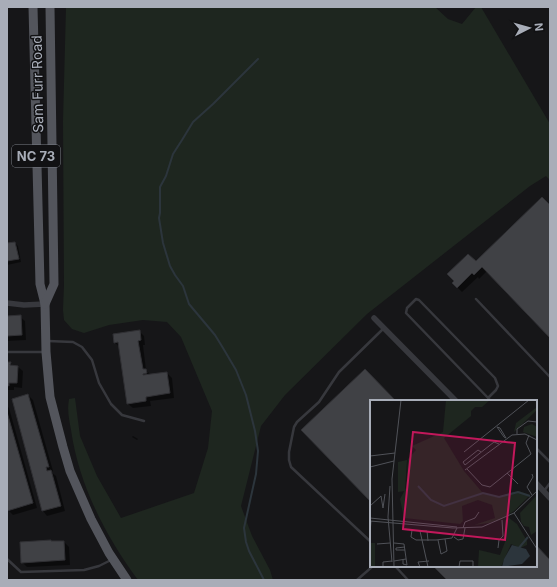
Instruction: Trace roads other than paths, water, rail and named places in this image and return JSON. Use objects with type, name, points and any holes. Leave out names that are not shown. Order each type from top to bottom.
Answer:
[{"type":"main road","name":"Sam Furr Road","points":[[33,7],[39,277],[45,304],[46,352],[50,397],[66,459],[90,519],[127,580]]},
{"type":"main road","name":"Sam Furr Road","points":[[45,304],[54,284],[50,7]]},
{"type":"street","points":[[7,303],[24,305],[45,304]]},
{"type":"street","points":[[374,318],[455,400]]},
{"type":"street","points":[[537,484],[550,498]]},
{"type":"lane","points":[[416,299],[419,300],[496,378],[498,386],[488,398],[406,313],[407,308],[416,299]]},
{"type":"lane","points":[[476,299],[550,377]]},
{"type":"lane","points":[[370,541],[292,467],[289,460],[289,452],[294,427],[297,422],[319,402],[339,372],[384,328]]},
{"type":"lane","points":[[46,341],[73,342],[82,347],[92,360],[99,383],[110,404],[122,415],[144,422]]},
{"type":"lane","points":[[7,352],[46,352]]},
{"type":"lane","points":[[537,449],[550,462]]},
{"type":"lane","points":[[544,492],[550,483]]},
{"type":"lane","points":[[7,559],[21,572],[84,570],[99,566],[113,559]]},
{"type":"lane","points":[[357,580],[372,567]]},
{"type":"lane","points":[[396,567],[408,580]]},
{"type":"waterway","points":[[258,59],[193,122],[173,154],[166,176],[160,187],[159,218],[163,243],[170,266],[183,286],[189,304],[215,335],[236,370],[246,395],[255,431],[258,451],[256,474],[244,528],[249,551],[264,580]]}]
